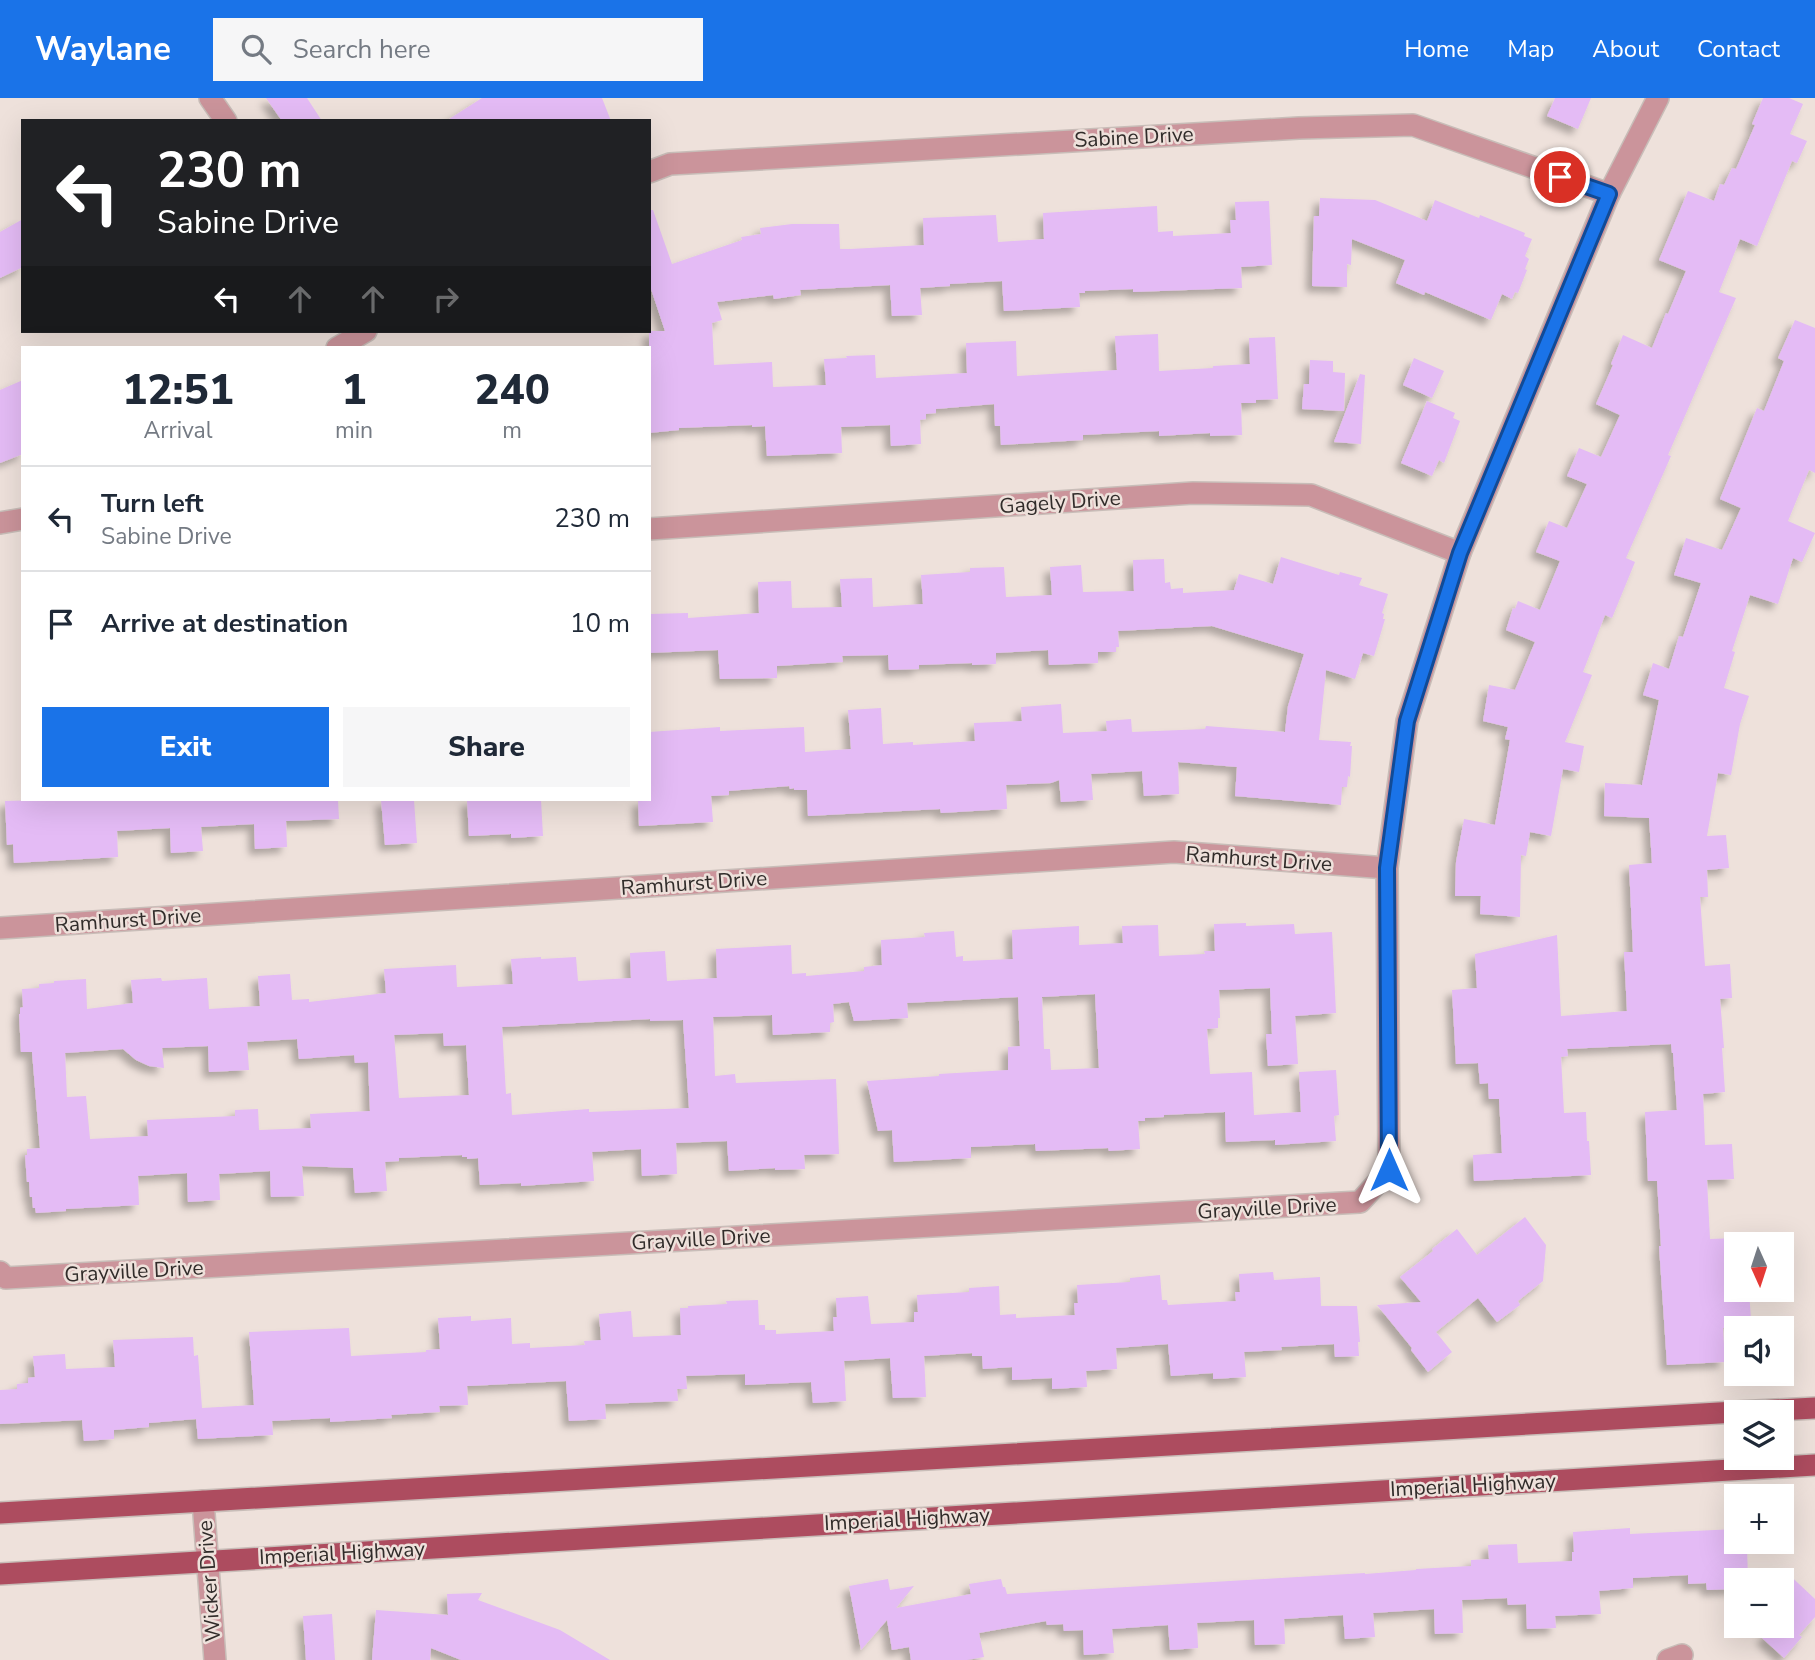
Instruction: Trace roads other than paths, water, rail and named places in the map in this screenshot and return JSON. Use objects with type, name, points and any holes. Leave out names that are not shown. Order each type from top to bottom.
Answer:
[{"type":"main road","points":[[1794,1409],[1815,1408]]},
{"type":"main road","points":[[0,1513],[1724,1413]]},
{"type":"main road","name":"Imperial Highway","points":[[0,1574],[1815,1465]]},
{"type":"street","points":[[210,98],[225,119]]},
{"type":"street","points":[[1387,868],[1407,721],[1460,553],[1609,194],[1658,98]]},
{"type":"street","name":"Sabine Drive","points":[[651,171],[670,164],[1299,128],[1413,125],[1609,194]]},
{"type":"street","points":[[340,346],[363,333]]},
{"type":"street","name":"Gagely Drive","points":[[651,529],[1192,493],[1311,495],[1460,553]]},
{"type":"street","points":[[0,523],[21,519]]},
{"type":"street","name":"Ramhurst Drive","points":[[0,928],[1174,852],[1387,868]]},
{"type":"street","name":"Grayville Drive","points":[[0,1272],[6,1278],[1360,1202],[1389,1170],[1387,868]]},
{"type":"street","name":"Wicker Drive","points":[[203,1502],[215,1660]]}]
